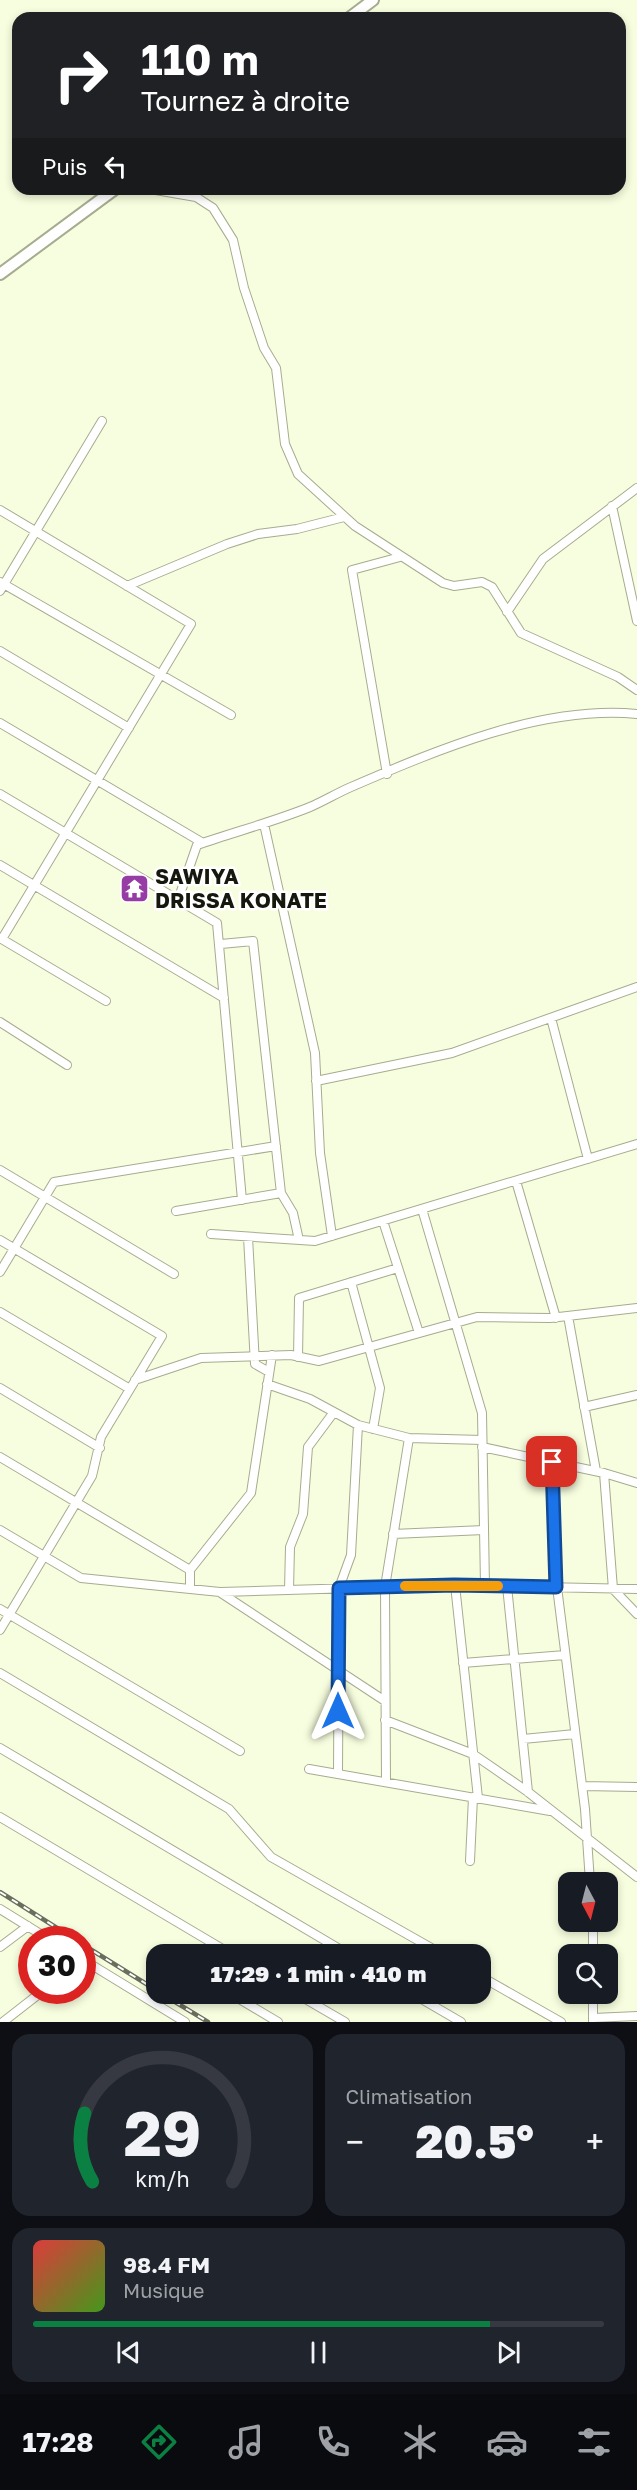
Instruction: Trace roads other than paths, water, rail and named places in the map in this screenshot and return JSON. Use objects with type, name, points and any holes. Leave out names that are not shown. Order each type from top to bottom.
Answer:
[{"type":"street","points":[[356,12],[373,0]]},
{"type":"street","points":[[0,274],[107,195]]},
{"type":"street","points":[[189,195],[196,196],[213,208],[233,240],[247,298],[264,348],[276,368],[285,444],[298,474],[344,517],[400,557],[443,583],[454,586],[482,582],[492,587],[522,633],[618,677],[637,690]]},
{"type":"street","points":[[102,421],[1,586],[231,715]]},
{"type":"street","points":[[507,612],[543,559],[637,488]]},
{"type":"street","points":[[612,506],[637,621]]},
{"type":"street","points":[[0,510],[191,624],[1,938],[106,1001]]},
{"type":"street","points":[[128,586],[248,537],[344,517]]},
{"type":"street","points":[[387,774],[352,570],[400,557]]},
{"type":"street","points":[[0,651],[129,728]]},
{"type":"street","points":[[178,900],[197,845],[294,814],[387,774],[404,764],[477,737],[553,719],[623,713],[637,714]]},
{"type":"street","points":[[0,723],[203,843]]},
{"type":"street","points":[[0,794],[217,923],[242,1200]]},
{"type":"street","points":[[264,824],[315,1053],[320,1153],[332,1236]]},
{"type":"street","points":[[0,865],[224,998]]},
{"type":"street","points":[[220,944],[253,941],[281,1193],[293,1213],[299,1240]]},
{"type":"street","points":[[316,1082],[452,1053],[637,987]]},
{"type":"street","points":[[551,1018],[588,1159]]},
{"type":"street","points":[[0,1022],[67,1065]]},
{"type":"street","points":[[211,1234],[315,1241],[637,1144]]},
{"type":"street","points":[[0,1272],[54,1182],[276,1146]]},
{"type":"street","points":[[0,1170],[174,1274]]},
{"type":"street","points":[[516,1180],[556,1318]]},
{"type":"street","points":[[176,1211],[281,1193]]},
{"type":"street","points":[[422,1209],[482,1413],[485,1586]]},
{"type":"street","points":[[383,1221],[419,1333]]},
{"type":"street","points":[[248,1237],[255,1364],[269,1372]]},
{"type":"street","points":[[0,1240],[162,1336],[101,1437],[92,1476],[0,1630]]},
{"type":"street","points":[[298,1357],[299,1298],[398,1268]]},
{"type":"street","points":[[351,1282],[380,1388],[373,1429]]},
{"type":"street","points":[[135,1380],[201,1358],[272,1355],[319,1361],[477,1317],[556,1318],[637,1308]]},
{"type":"street","points":[[0,1312],[130,1389]]},
{"type":"street","points":[[568,1316],[584,1407],[600,1472],[613,1589],[637,1614]]},
{"type":"street","points":[[190,1589],[190,1570],[251,1493],[272,1355]]},
{"type":"street","points":[[267,1384],[310,1399],[358,1425],[409,1438],[482,1444],[637,1483]]},
{"type":"street","points":[[0,1388],[100,1448]]},
{"type":"street","points":[[584,1407],[637,1395]]},
{"type":"street","points":[[289,1590],[290,1547],[303,1514],[308,1447],[334,1412]]},
{"type":"street","points":[[338,1774],[339,1588],[351,1555],[358,1425]]},
{"type":"street","points":[[386,1782],[385,1587],[409,1438]]},
{"type":"street","points":[[0,1457],[190,1570]]},
{"type":"street","points":[[552,1462],[556,1587],[582,1786],[589,1872]]},
{"type":"street","points":[[0,1530],[81,1578],[220,1592],[454,1585],[637,1589]]},
{"type":"street","points":[[393,1534],[484,1530]]},
{"type":"street","points":[[454,1585],[473,1754],[475,1798],[470,1861]]},
{"type":"street","points":[[507,1586],[528,1792]]},
{"type":"street","points":[[220,1592],[385,1701]]},
{"type":"street","points":[[0,1609],[240,1751]]},
{"type":"street","points":[[463,1663],[565,1655]]},
{"type":"street","points":[[0,1673],[229,1809],[271,1857],[424,1944]]},
{"type":"street","points":[[385,1720],[473,1754],[528,1792],[637,1877]]},
{"type":"street","points":[[523,1739],[575,1734]]},
{"type":"street","points":[[0,1748],[331,1944]]},
{"type":"street","points":[[309,1768],[553,1812]]},
{"type":"street","points":[[582,1786],[637,1788]]},
{"type":"street","points":[[0,1817],[214,1944]]},
{"type":"street","points":[[0,1909],[28,1926]]},
{"type":"street","points":[[0,1947],[18,1934]]},
{"type":"street","points":[[96,1968],[185,2022]]},
{"type":"street","points":[[491,1982],[561,2022]]},
{"type":"street","points":[[3,2022],[26,2004]]},
{"type":"street","points":[[248,2004],[278,2022]]},
{"type":"street","points":[[314,2004],[345,2022]]},
{"type":"street","points":[[430,2004],[461,2022]]},
{"type":"street","points":[[593,2004],[593,2020],[637,2016]]},
{"type":"railway","points":[[0,1892],[54,1926]]},
{"type":"railway","points":[[96,1953],[146,1984]]},
{"type":"railway","points":[[178,2004],[208,2022]]},
{"type":"place","name":"SAWIYA DRISSA KONATE","points":[[134,888]]}]
